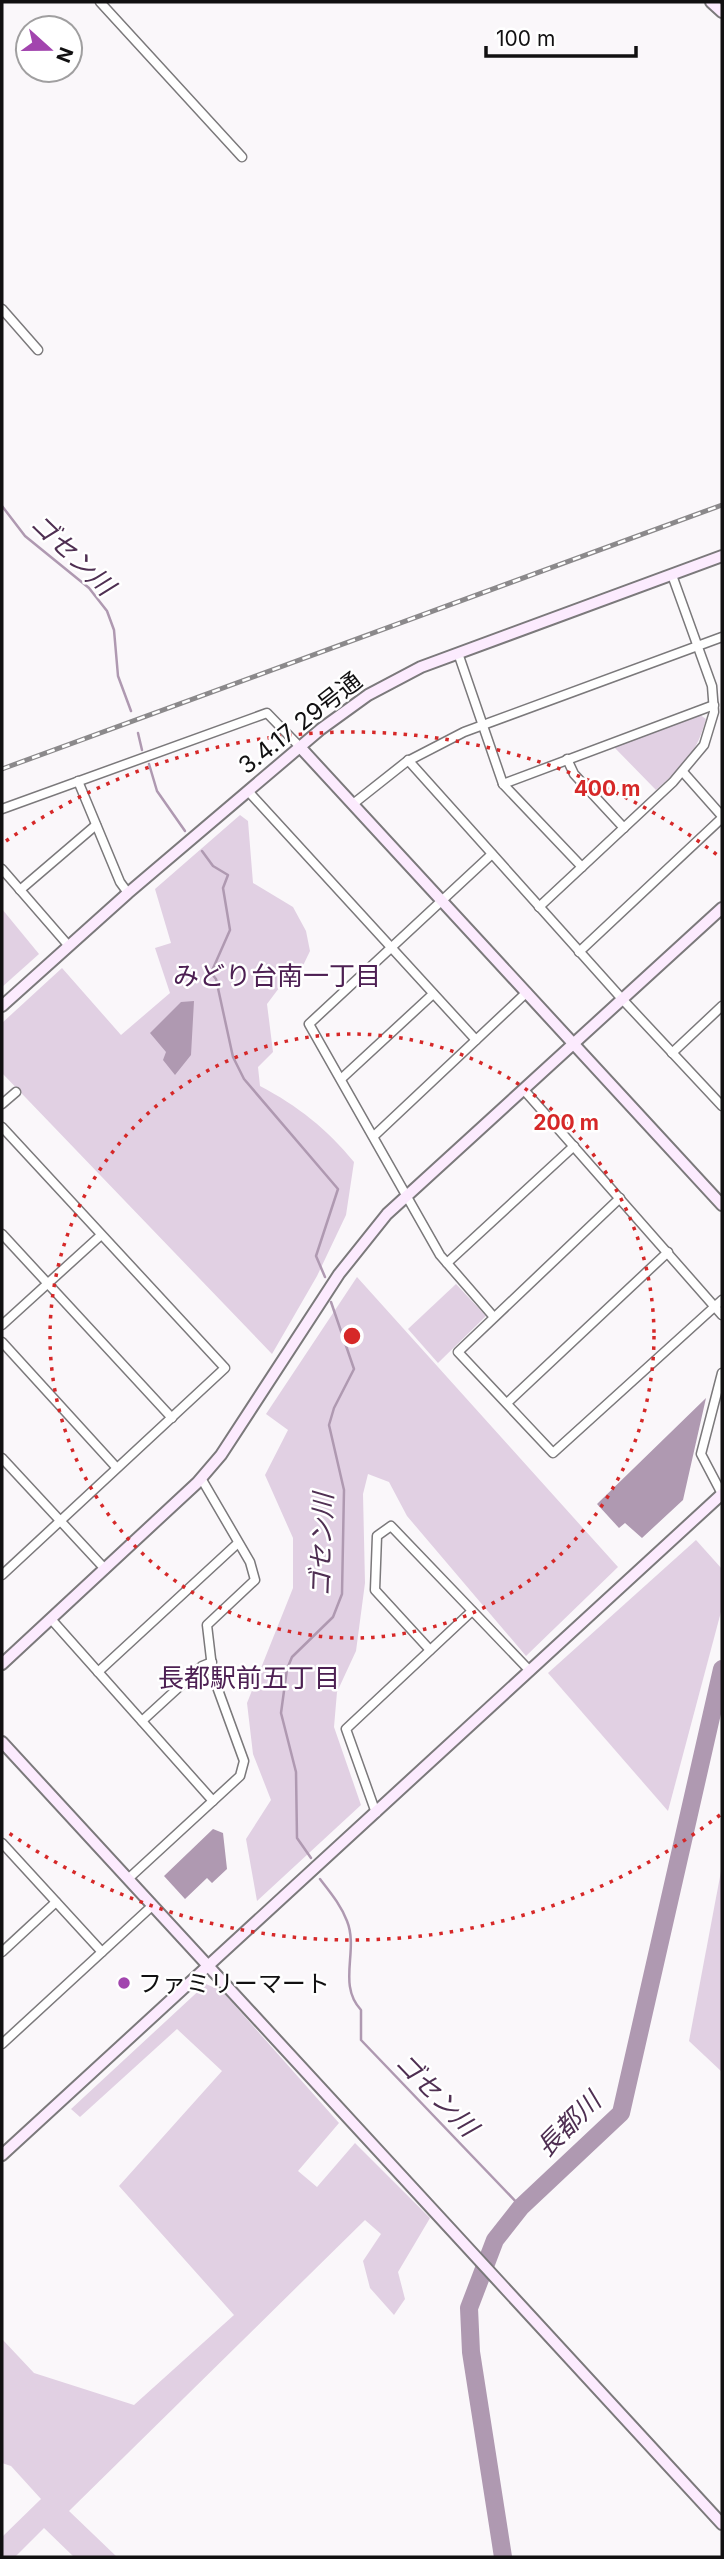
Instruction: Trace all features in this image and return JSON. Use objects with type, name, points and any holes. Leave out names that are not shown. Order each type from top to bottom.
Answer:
[{"type":"street","points":[[100,2],[242,157]]},
{"type":"street","points":[[711,2],[722,12]]},
{"type":"street","points":[[2,309],[38,350]]},
{"type":"street","name":"3.4.17 29号通","points":[[2,1006],[68,945],[300,747],[354,704],[383,685],[458,653],[722,556]]},
{"type":"street","points":[[540,907],[683,772],[704,745],[713,705],[709,674],[672,575]]},
{"type":"street","points":[[353,804],[428,748],[482,725],[722,637]]},
{"type":"street","points":[[458,653],[503,784],[582,867]]},
{"type":"street","points":[[503,784],[713,705]]},
{"type":"street","points":[[2,808],[267,713],[722,1205]]},
{"type":"street","points":[[567,759],[574,774],[624,828]]},
{"type":"street","points":[[408,761],[623,1000],[721,1102]]},
{"type":"street","points":[[579,951],[722,817],[683,772]]},
{"type":"street","points":[[78,781],[120,883],[128,893]]},
{"type":"street","points":[[248,791],[476,1040]]},
{"type":"street","points":[[20,890],[96,825]]},
{"type":"street","points":[[492,854],[309,1024],[447,1263],[493,1316]]},
{"type":"street","points":[[2,869],[68,945]]},
{"type":"street","points":[[2,1664],[201,1478],[221,1455],[339,1274],[387,1214],[722,908]]},
{"type":"street","points":[[374,1136],[527,992]]},
{"type":"street","points":[[341,1079],[433,994]]},
{"type":"street","points":[[672,1053],[722,1006]]},
{"type":"street","points":[[524,1090],[668,1252],[719,1303],[722,1315]]},
{"type":"street","points":[[2,1104],[16,1092]]},
{"type":"street","points":[[2,1127],[225,1368],[60,1521],[4,1569]]},
{"type":"street","points":[[447,1263],[574,1146]]},
{"type":"street","points":[[620,1198],[457,1352],[553,1452],[719,1303]]},
{"type":"street","points":[[2,1235],[172,1418]]},
{"type":"street","points":[[2,1325],[100,1236]]},
{"type":"street","points":[[507,1404],[668,1252]]},
{"type":"street","points":[[2,1342],[116,1467]]},
{"type":"street","points":[[2,2155],[722,1494],[701,1454],[722,1373]]},
{"type":"street","points":[[2,1458],[105,1569]]},
{"type":"street","points":[[128,1879],[240,1776],[244,1761],[221,1699],[207,1625],[255,1580],[250,1562],[201,1478]]},
{"type":"street","points":[[430,1650],[375,1590],[377,1536],[391,1526],[530,1671]]},
{"type":"street","points":[[98,1672],[238,1543]]},
{"type":"street","points":[[376,1813],[346,1729],[472,1611]]},
{"type":"street","points":[[51,1619],[213,1801]]},
{"type":"street","points":[[142,1721],[202,1666],[212,1662]]},
{"type":"street","points":[[2,1742],[722,2524]]},
{"type":"street","points":[[2,1843],[102,1952]]},
{"type":"street","points":[[2,1858],[9,1851]]},
{"type":"street","points":[[2,1952],[56,1902]]},
{"type":"street","points":[[2,2044],[152,1906]]},
{"type":"shaded area","points":[[700,715],[706,719],[693,751],[656,790],[614,747]]},
{"type":"shaded area","points":[[240,815],[248,821],[253,883],[293,907],[306,931],[310,951],[299,974],[282,984],[267,1004],[273,1052],[258,1067],[260,1086],[311,1119],[354,1162],[346,1215],[317,1276],[272,1354],[2,1073],[2,1023],[62,968],[121,1035],[170,993],[155,948],[171,943],[155,889]]},
{"type":"shaded area","points":[[2,909],[39,954],[2,987]]},
{"type":"shaded area","points":[[194,1001],[191,1055],[175,1075],[163,1060],[166,1052],[150,1033],[181,1002]]},
{"type":"shaded area","points":[[357,1277],[618,1567],[526,1656],[407,1516],[389,1482],[368,1474],[363,1494],[365,1583],[356,1651],[337,1692],[334,1727],[361,1805],[257,1901],[246,1839],[271,1800],[253,1754],[247,1703],[293,1588],[293,1538],[265,1475],[288,1430],[266,1414]]},
{"type":"shaded area","points":[[456,1284],[486,1316],[438,1363],[408,1329]]},
{"type":"shaded area","points":[[706,1398],[683,1500],[642,1538],[625,1523],[619,1528],[597,1504]]},
{"type":"shaded area","points":[[696,1540],[722,1569],[722,1608],[668,1811],[548,1673]]},
{"type":"shaded area","points":[[213,1829],[223,1833],[227,1869],[212,1883],[207,1878],[185,1899],[164,1876]]},
{"type":"shaded area","points":[[722,1866],[722,2072],[689,2041]]},
{"type":"shaded area","points":[[206,1984],[222,1991],[339,2123],[298,2171],[317,2187],[355,2143],[430,2218],[398,2272],[405,2299],[394,2315],[370,2288],[363,2261],[381,2234],[365,2220],[69,2511],[117,2557],[74,2557],[44,2528],[15,2557],[2,2557],[2,2537],[41,2499],[11,2466],[2,2463],[2,2339],[34,2373],[134,2405],[234,2315],[119,2186],[222,2071],[177,2029],[80,2117],[71,2109]]},
{"type":"waterway","name":"ゴセン川","points":[[2,506],[25,536],[89,588],[107,611],[114,630],[118,676],[131,711]]},
{"type":"waterway","name":"ゴセン川","points":[[138,733],[142,750]]},
{"type":"waterway","name":"ゴセン川","points":[[149,764],[157,791],[185,831]]},
{"type":"waterway","name":"ゴセン川","points":[[202,851],[213,866],[228,875],[223,888],[230,930],[211,973],[216,979],[233,1057],[244,1079],[338,1189],[316,1256],[325,1277]]},
{"type":"waterway","name":"ゴセン川","points":[[311,1858],[297,1838],[296,1772],[281,1713],[287,1669],[292,1657],[333,1617],[342,1594],[344,1490],[329,1425],[334,1408],[354,1369],[331,1302]]},
{"type":"waterway","name":"長都川","points":[[503,2557],[471,2352],[469,2308],[495,2240],[521,2207],[621,2113],[722,1669]]},
{"type":"waterway","name":"ゴセン川","points":[[320,1879],[342,1910],[350,1932],[350,1989],[361,2010],[361,2040],[521,2207]]},
{"type":"railway","points":[[2,769],[722,505]]},
{"type":"place","name":"ファミリーマート","points":[[124,1983]]},
{"type":"district","name":"みどり台南一丁目","points":[[277,975]]},
{"type":"district","name":"長都駅前五丁目","points":[[249,1677]]}]
